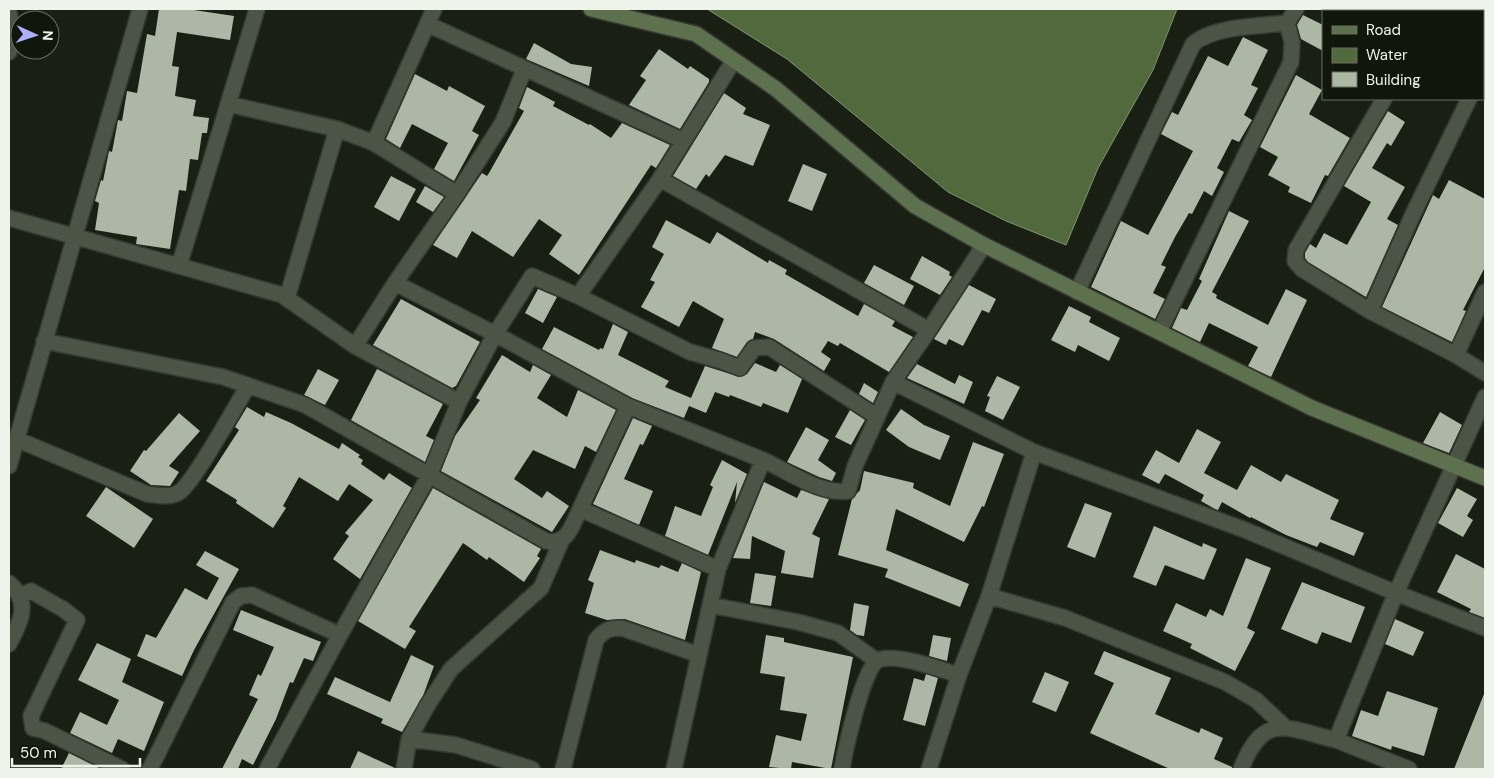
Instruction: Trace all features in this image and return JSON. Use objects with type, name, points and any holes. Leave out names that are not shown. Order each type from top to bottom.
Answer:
[{"type":"street","points":[[9,466],[140,9]]},
{"type":"street","points":[[179,266],[257,9]]},
{"type":"street","points":[[374,142],[434,9]]},
{"type":"street","points":[[591,9],[696,34],[776,89],[915,206],[984,245],[1312,408],[1485,478]]},
{"type":"street","points":[[1159,332],[1291,62],[1292,42],[1287,23],[1296,9]]},
{"type":"street","points":[[9,14],[9,52]]},
{"type":"street","points":[[1078,292],[1193,44],[1202,36],[1215,32],[1287,23]]},
{"type":"street","points":[[427,24],[524,70],[684,141]]},
{"type":"street","points":[[578,296],[660,179],[734,60]]},
{"type":"street","points":[[355,346],[503,122],[524,70]]},
{"type":"street","points":[[1383,100],[1296,250],[1295,261],[1302,269],[1370,311],[1485,372]]},
{"type":"street","points":[[1370,311],[1414,212],[1469,100]]},
{"type":"street","points":[[228,104],[337,129],[374,142],[457,194]]},
{"type":"street","points":[[287,298],[337,129]]},
{"type":"street","points":[[660,179],[929,330]]},
{"type":"street","points":[[9,218],[287,298],[355,346],[459,402]]},
{"type":"street","points":[[395,283],[495,334],[628,406],[763,460],[826,490],[838,492],[848,491],[855,466],[893,382],[984,245]]},
{"type":"street","points":[[267,769],[430,474],[459,402],[495,334],[532,276],[578,296],[690,352],[740,368],[754,348],[769,348],[876,416]]},
{"type":"street","points":[[1456,355],[1485,292]]},
{"type":"street","points":[[44,341],[222,377],[305,406],[430,474],[546,541],[561,542]]},
{"type":"street","points":[[893,382],[1034,452],[1245,530],[1485,628]]},
{"type":"street","points":[[16,439],[147,494],[165,496],[178,493],[192,480],[248,386]]},
{"type":"street","points":[[1336,740],[1396,593],[1485,400]]},
{"type":"street","points":[[404,769],[409,739],[427,706],[451,669],[541,588],[561,542],[566,538],[628,406]]},
{"type":"street","points":[[929,769],[958,675],[989,596],[1034,452]]},
{"type":"street","points":[[674,769],[718,569],[763,460]]},
{"type":"street","points":[[580,509],[718,569]]},
{"type":"street","points":[[9,583],[18,591],[20,596],[21,616],[9,644]]},
{"type":"street","points":[[20,596],[32,591],[63,609],[77,620],[30,716],[33,728],[45,731],[122,769]]},
{"type":"street","points":[[150,769],[232,602],[241,596],[252,595],[340,635]]},
{"type":"street","points":[[989,596],[1065,618],[1225,682],[1256,700],[1286,728]]},
{"type":"street","points":[[710,605],[798,622],[838,633],[876,661]]},
{"type":"street","points":[[563,769],[596,640],[604,631],[611,628],[622,628],[699,655]]},
{"type":"street","points":[[842,769],[867,673],[876,661],[887,658],[904,660],[958,675]]},
{"type":"street","points":[[1241,769],[1257,737],[1268,729],[1286,728],[1336,740],[1405,768]]},
{"type":"street","points":[[409,739],[456,745],[532,769]]},
{"type":"water","points":[[707,9],[1177,9],[1153,70],[1098,168],[1066,245],[1006,221],[948,192],[787,59]]},
{"type":"building","points":[[159,9],[187,9],[234,16],[230,40],[177,32],[172,66],[179,67],[175,96],[196,100],[193,116],[209,118],[207,133],[202,133],[198,160],[190,159],[186,191],[179,190],[170,249],[136,244],[137,237],[95,230],[99,203],[95,201],[101,180],[103,181],[109,151],[112,152],[118,120],[122,121],[127,91],[137,93],[147,34],[155,36]]},
{"type":"building","points":[[1303,15],[1322,24],[1322,50],[1301,39],[1297,25]]},
{"type":"building","points":[[1243,37],[1268,50],[1251,85],[1258,88],[1244,115],[1252,120],[1239,142],[1232,139],[1217,168],[1224,172],[1212,196],[1204,191],[1192,214],[1189,213],[1175,237],[1161,265],[1166,267],[1153,293],[1165,299],[1155,319],[1091,287],[1121,221],[1148,235],[1193,151],[1161,134],[1172,112],[1178,115],[1208,56],[1228,66]]},
{"type":"building","points":[[534,43],[571,64],[592,67],[589,86],[526,59]]},
{"type":"building","points":[[659,49],[688,69],[690,66],[709,79],[709,82],[680,129],[629,105],[646,80],[640,76]]},
{"type":"building","points":[[415,74],[447,91],[449,86],[485,106],[472,131],[479,135],[454,181],[434,169],[448,143],[412,124],[400,148],[386,139]]},
{"type":"building","points":[[1296,75],[1322,90],[1309,114],[1350,138],[1328,176],[1325,175],[1311,203],[1288,192],[1290,187],[1268,175],[1278,157],[1260,147]]},
{"type":"building","points":[[527,87],[555,102],[553,106],[590,124],[611,138],[622,123],[670,145],[656,168],[651,165],[579,275],[549,254],[562,235],[539,219],[513,257],[472,231],[457,258],[433,245],[482,173],[487,176],[489,173],[524,111],[519,108]]},
{"type":"building","points":[[724,93],[746,108],[743,114],[770,125],[753,166],[725,155],[709,177],[706,174],[696,189],[673,176]]},
{"type":"building","points":[[1388,111],[1405,122],[1391,146],[1387,143],[1372,168],[1405,187],[1387,219],[1398,225],[1366,297],[1308,262],[1305,258],[1305,253],[1310,244],[1316,248],[1324,233],[1347,245],[1371,202],[1344,186]]},
{"type":"building","points":[[803,164],[827,174],[812,211],[788,201]]},
{"type":"building","points":[[391,176],[416,189],[399,221],[374,207]]},
{"type":"building","points":[[1449,180],[1485,199],[1485,267],[1463,310],[1466,311],[1452,342],[1382,307],[1433,195],[1439,199]]},
{"type":"building","points":[[425,186],[444,197],[433,212],[416,202]]},
{"type":"building","points":[[1229,211],[1249,221],[1212,292],[1217,295],[1216,298],[1268,325],[1286,289],[1307,300],[1271,377],[1248,366],[1258,347],[1209,323],[1200,342],[1172,328],[1181,308],[1187,310],[1202,281],[1199,279]]},
{"type":"building","points":[[666,220],[710,244],[717,232],[768,263],[769,260],[787,270],[785,274],[858,316],[864,304],[895,321],[892,326],[913,337],[889,372],[840,343],[838,346],[828,341],[821,352],[831,359],[824,371],[774,339],[755,332],[753,339],[747,342],[737,357],[712,348],[724,319],[693,301],[679,327],[641,307],[655,282],[650,280],[664,254],[652,247]]},
{"type":"building","points":[[922,256],[950,272],[949,275],[952,277],[940,295],[910,279]]},
{"type":"building","points":[[874,265],[914,286],[904,305],[864,283]]},
{"type":"building","points":[[969,285],[996,299],[989,313],[982,310],[963,346],[949,339],[946,345],[934,339]]},
{"type":"building","points":[[538,289],[557,297],[543,323],[525,313]]},
{"type":"building","points":[[401,299],[480,342],[456,386],[452,388],[373,345]]},
{"type":"building","points":[[1069,306],[1091,317],[1089,322],[1120,338],[1109,361],[1078,345],[1075,352],[1051,340]]},
{"type":"building","points":[[613,324],[628,332],[618,355],[669,381],[665,387],[691,398],[705,366],[740,377],[747,374],[755,363],[776,372],[780,365],[802,379],[788,413],[763,403],[761,407],[730,395],[729,397],[715,392],[706,413],[689,406],[684,418],[632,398],[542,349],[554,327],[599,350],[600,348],[603,349]]},
{"type":"building","points":[[502,355],[530,372],[533,365],[551,375],[537,398],[567,417],[578,390],[616,410],[596,452],[585,446],[575,469],[533,450],[514,479],[542,498],[547,491],[569,506],[552,532],[441,471],[455,436],[480,400],[476,398]]},
{"type":"building","points":[[917,364],[955,384],[959,375],[973,382],[964,404],[907,378]]},
{"type":"building","points":[[318,369],[339,380],[325,405],[304,395]]},
{"type":"building","points":[[377,369],[443,404],[426,436],[434,440],[425,462],[351,420]]},
{"type":"building","points":[[997,376],[1020,387],[1003,420],[985,411],[990,397],[987,396]]},
{"type":"building","points":[[864,383],[878,392],[873,403],[859,394]]},
{"type":"building","points":[[247,407],[264,417],[266,412],[291,423],[339,449],[342,443],[360,455],[358,457],[363,460],[361,464],[384,480],[389,473],[412,488],[360,579],[333,559],[349,536],[345,533],[373,500],[349,484],[338,501],[299,477],[283,506],[286,508],[273,528],[236,503],[237,500],[206,481],[239,430],[235,427]]},
{"type":"building","points":[[901,409],[924,425],[950,436],[940,460],[909,447],[886,430]]},
{"type":"building","points":[[850,410],[865,420],[851,445],[835,437]]},
{"type":"building","points":[[1440,412],[1462,425],[1449,453],[1423,443]]},
{"type":"building","points":[[179,413],[200,431],[169,466],[179,472],[170,486],[151,485],[130,471],[144,450],[146,451]]},
{"type":"building","points":[[633,418],[652,426],[643,445],[640,444],[624,479],[653,491],[639,525],[593,504]]},
{"type":"building","points":[[806,427],[829,440],[818,460],[836,473],[832,481],[787,462]]},
{"type":"building","points":[[1197,429],[1221,442],[1204,473],[1237,490],[1251,465],[1281,482],[1286,474],[1339,500],[1330,519],[1364,533],[1354,556],[1320,542],[1317,547],[1286,535],[1222,502],[1218,510],[1215,509],[1201,501],[1204,495],[1165,474],[1159,484],[1142,475],[1156,450],[1179,463]]},
{"type":"building","points":[[973,442],[1004,454],[984,507],[982,506],[964,542],[896,509],[886,550],[969,584],[960,607],[885,577],[888,569],[838,555],[852,499],[860,490],[864,471],[914,483],[913,488],[950,506]]},
{"type":"building","points":[[722,460],[747,474],[735,503],[737,482],[708,555],[665,536],[675,506],[701,516],[713,487],[710,485]]},
{"type":"building","points":[[764,482],[797,498],[801,490],[829,499],[812,534],[820,538],[813,578],[781,573],[785,551],[752,536],[750,559],[733,558]]},
{"type":"building","points":[[106,487],[153,519],[134,548],[86,516]]},
{"type":"building","points":[[433,488],[541,549],[537,556],[540,558],[524,582],[489,557],[487,560],[463,543],[409,627],[416,631],[405,649],[358,621]]},
{"type":"building","points":[[1457,488],[1477,499],[1467,516],[1473,520],[1463,537],[1438,523]]},
{"type":"building","points":[[1085,503],[1112,513],[1095,558],[1067,547]]},
{"type":"building","points":[[1154,526],[1202,547],[1203,543],[1217,549],[1204,580],[1165,565],[1156,586],[1133,577]]},
{"type":"building","points":[[600,550],[635,563],[636,560],[659,568],[661,565],[678,572],[682,563],[701,572],[685,640],[625,619],[607,620],[585,613],[594,583],[588,580]]},
{"type":"building","points":[[205,551],[239,569],[194,650],[182,676],[137,656],[146,634],[156,638],[185,588],[207,600],[219,578],[196,565]]},
{"type":"building","points":[[1456,554],[1485,569],[1485,618],[1469,612],[1471,609],[1437,592]]},
{"type":"building","points":[[1246,558],[1271,568],[1247,628],[1255,632],[1235,671],[1190,648],[1192,644],[1163,631],[1176,603],[1206,617],[1210,609],[1223,616]]},
{"type":"building","points":[[755,573],[776,576],[771,606],[750,603]]},
{"type":"building","points":[[1302,582],[1365,607],[1351,643],[1322,632],[1317,644],[1281,629]]},
{"type":"building","points":[[854,603],[869,606],[864,636],[857,635],[850,630]]},
{"type":"building","points":[[241,610],[321,642],[313,661],[304,658],[293,683],[290,682],[276,719],[253,765],[242,759],[238,769],[222,769],[258,699],[249,695],[258,674],[261,676],[274,647],[233,630]]},
{"type":"building","points":[[1395,619],[1424,632],[1413,656],[1385,644]]},
{"type":"building","points":[[766,635],[784,638],[784,642],[853,657],[831,769],[792,762],[791,769],[769,767],[776,735],[801,741],[807,714],[780,710],[785,677],[760,673]]},
{"type":"building","points":[[933,635],[951,638],[947,661],[929,656]]},
{"type":"building","points":[[97,643],[131,659],[122,682],[164,702],[144,751],[118,739],[112,753],[70,733],[80,712],[107,725],[119,700],[78,680]]},
{"type":"building","points":[[1104,651],[1171,678],[1155,714],[1199,733],[1201,728],[1223,738],[1214,759],[1232,767],[1232,769],[1170,769],[1090,733],[1114,683],[1094,674]]},
{"type":"building","points":[[411,655],[434,666],[423,696],[402,732],[381,723],[383,719],[327,694],[335,677],[390,702]]},
{"type":"building","points":[[1045,672],[1069,682],[1056,712],[1032,702]]},
{"type":"building","points":[[926,674],[938,678],[925,726],[903,720],[914,678],[924,681]]},
{"type":"building","points":[[1387,691],[1438,708],[1424,756],[1392,746],[1391,750],[1352,736],[1361,710],[1378,716]]},
{"type":"building","points":[[1484,694],[1485,769],[1454,769]]},
{"type":"building","points":[[358,751],[395,768],[395,769],[350,769]]},
{"type":"building","points":[[69,753],[101,769],[61,769]]}]
